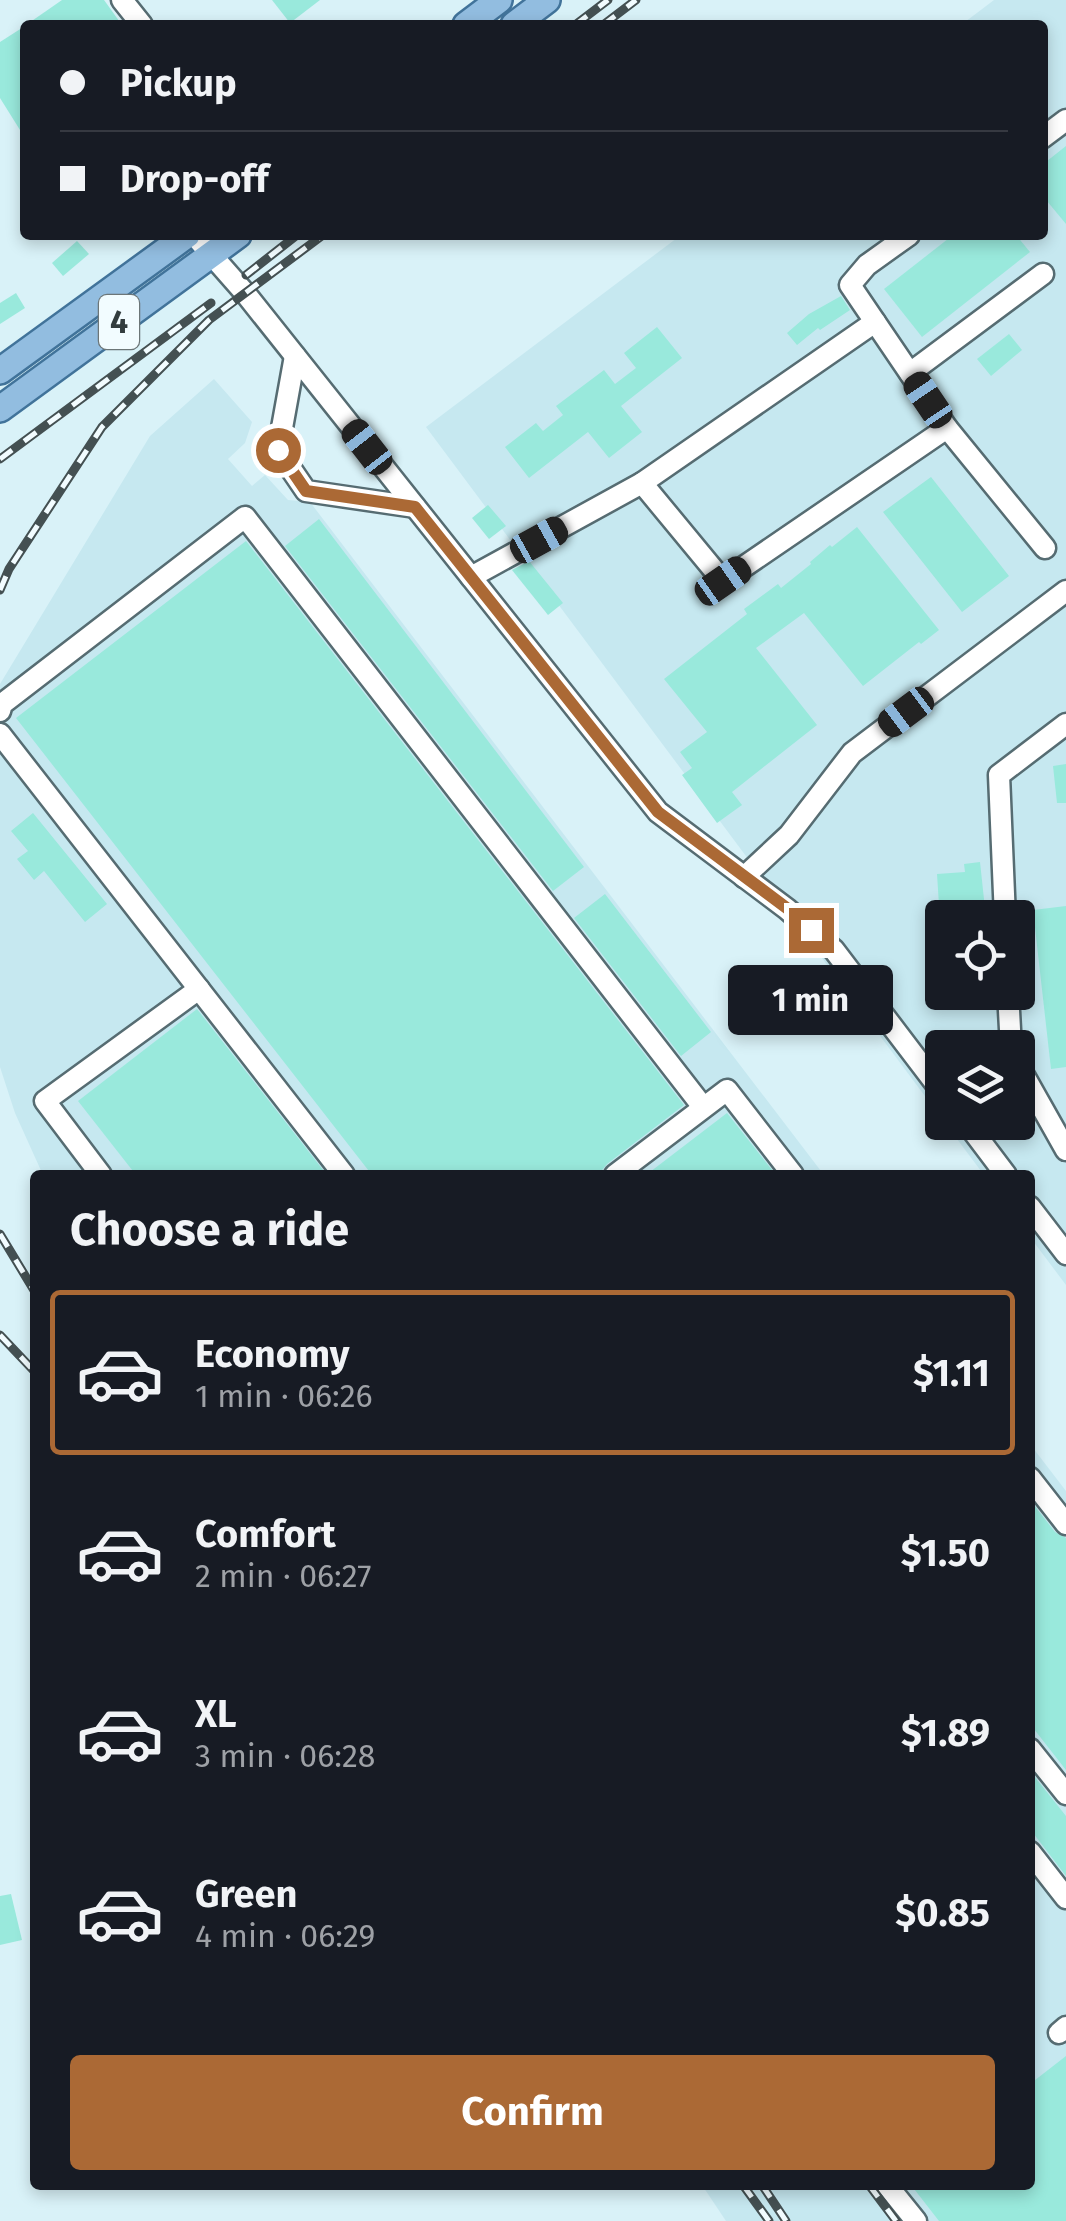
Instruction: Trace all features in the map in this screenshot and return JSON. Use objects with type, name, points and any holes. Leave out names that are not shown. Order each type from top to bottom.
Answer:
[{"type":"main road","points":[[473,20],[499,0]]},
{"type":"main road","points":[[521,20],[547,0]]},
{"type":"main road","name":"4","points":[[0,371],[184,240]]},
{"type":"main road","name":"4","points":[[0,410],[232,240]]},
{"type":"street","points":[[122,0],[138,20]]},
{"type":"street","points":[[196,240],[295,356],[658,812],[788,909],[834,950],[925,1070]]},
{"type":"street","points":[[902,240],[867,265],[850,284],[946,428],[1046,548]]},
{"type":"street","points":[[910,373],[1043,274]]},
{"type":"street","points":[[471,577],[642,482],[875,322]]},
{"type":"street","points":[[295,356],[278,450],[306,491],[415,507]]},
{"type":"street","points":[[642,482],[723,581],[946,428]]},
{"type":"street","points":[[0,710],[2,704],[246,517],[704,1107]]},
{"type":"street","points":[[744,878],[789,835],[852,753],[1066,592]]},
{"type":"street","points":[[1004,900],[999,776],[1066,724]]},
{"type":"street","points":[[0,734],[340,1170]]},
{"type":"street","points":[[96,1170],[44,1101],[199,989]]},
{"type":"street","points":[[622,1170],[727,1090],[790,1170]]},
{"type":"street","points":[[1035,1094],[1066,1150]]},
{"type":"street","points":[[980,1140],[1002,1170]]},
{"type":"street","points":[[1035,1214],[1066,1254]]},
{"type":"street","points":[[1035,1484],[1066,1524]]},
{"type":"street","points":[[1035,1755],[1066,1794]]},
{"type":"street","points":[[1035,1858],[1066,1898]]},
{"type":"street","points":[[891,2190],[916,2221]]},
{"type":"shaded area","points":[[994,0],[1066,0],[1066,1285],[1035,1244],[1035,1170],[980,1170],[958,1140],[1035,1140],[1035,1030],[925,1030],[925,1096],[426,427],[674,240],[1048,240],[1048,20],[968,20]]},
{"type":"shaded area","points":[[214,379],[252,422],[245,443],[228,459],[252,486],[265,475],[288,500],[310,502],[820,1170],[41,1170],[0,1067],[0,684],[150,436]]},
{"type":"shaded area","points":[[1035,1451],[1066,1491],[1066,2221],[726,2221],[705,2190],[1035,2190]]},
{"type":"building","points":[[62,0],[104,0],[118,20],[33,20]]},
{"type":"building","points":[[272,0],[320,0],[294,20],[288,20]]},
{"type":"building","points":[[20,29],[20,130],[0,98],[0,42]]},
{"type":"building","points":[[1066,146],[1066,224],[1048,202],[1048,160]]},
{"type":"building","points":[[947,240],[1020,240],[1030,252],[922,337],[884,289]]},
{"type":"building","points":[[77,241],[89,254],[63,276],[52,263]]},
{"type":"building","points":[[16,293],[25,308],[0,324],[0,303]]},
{"type":"building","points":[[841,296],[850,310],[797,345],[787,333],[809,314]]},
{"type":"building","points":[[657,327],[682,358],[621,406],[642,432],[609,458],[588,432],[529,478],[505,447],[536,423],[543,431],[563,415],[556,406],[604,370],[615,384],[636,368],[624,353]]},
{"type":"building","points":[[1009,334],[1022,350],[991,376],[977,359]]},
{"type":"building","points":[[931,477],[1009,576],[962,612],[883,512]]},
{"type":"building","points":[[488,505],[506,526],[489,539],[472,518]]},
{"type":"building","points":[[319,519],[584,867],[553,891],[285,546]]},
{"type":"building","points":[[857,527],[939,630],[863,686],[804,613],[756,648],[817,725],[732,792],[742,805],[717,823],[682,775],[692,768],[680,752],[707,732],[664,679],[747,614],[744,609],[778,584],[781,588]]},
{"type":"building","points":[[246,541],[684,1105],[602,1170],[368,1170],[16,718]]},
{"type":"building","points":[[529,561],[563,603],[548,615],[512,570]]},
{"type":"building","points":[[1066,764],[1066,803],[1057,803],[1053,766]]},
{"type":"building","points":[[33,813],[107,904],[85,922],[44,871],[34,880],[17,859],[28,851],[11,831]]},
{"type":"building","points":[[980,862],[984,900],[939,900],[937,874],[965,872],[964,864]]},
{"type":"building","points":[[605,894],[711,1032],[681,1056],[574,918]]},
{"type":"building","points":[[1066,906],[1066,1067],[1051,1069],[1035,910]]},
{"type":"building","points":[[197,1009],[323,1170],[132,1170],[78,1101]]},
{"type":"building","points":[[727,1113],[772,1170],[653,1170]]},
{"type":"building","points":[[1035,1506],[1055,1532],[1066,1538],[1066,1770],[1035,1730]]},
{"type":"building","points":[[1035,1777],[1066,1816],[1066,1876],[1035,1836]]},
{"type":"building","points":[[11,1894],[22,1940],[0,1945],[0,1896]]},
{"type":"building","points":[[1066,2056],[1066,2221],[939,2221],[915,2190],[1035,2190],[1035,2080]]},
{"type":"railway","points":[[582,20],[608,0]]},
{"type":"railway","points":[[610,20],[636,0]]},
{"type":"railway","points":[[246,275],[291,240]]},
{"type":"railway","points":[[0,590],[9,569],[102,427],[209,320],[316,240]]},
{"type":"railway","points":[[0,459],[211,303]]},
{"type":"railway","points":[[0,1234],[30,1284]]},
{"type":"railway","points":[[0,1335],[30,1367]]},
{"type":"railway","points":[[747,2190],[769,2221]]},
{"type":"railway","points":[[765,2190],[786,2221]]},
{"type":"railway","points":[[873,2190],[896,2221]]},
{"type":"route","points":[[278,450],[306,491],[415,507],[658,812],[811,930]]}]
